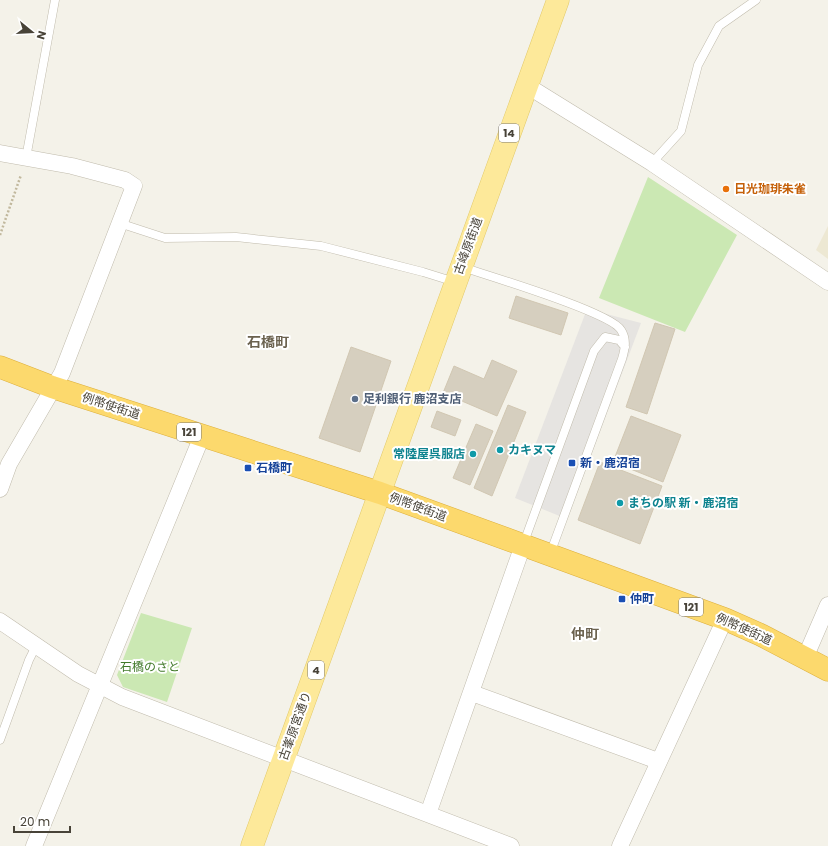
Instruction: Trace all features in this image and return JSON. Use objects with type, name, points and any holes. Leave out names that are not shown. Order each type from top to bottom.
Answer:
[{"type":"highway","name":"例幣使街道","points":[[0,367],[52,387],[380,493],[523,545],[725,619],[828,670]]},
{"type":"main road","name":"古峰原街道","points":[[380,493],[526,85],[558,0]]},
{"type":"main road","name":"古峯原宮通り","points":[[252,846],[380,493]]},
{"type":"street","points":[[526,85],[652,163],[828,282]]},
{"type":"street","points":[[0,153],[87,170],[125,180],[134,186],[62,373],[52,387],[9,464],[0,489]]},
{"type":"street","points":[[34,846],[202,436]]},
{"type":"street","points":[[428,814],[523,545]]},
{"type":"street","points":[[805,658],[828,605]]},
{"type":"street","points":[[620,846],[725,619]]},
{"type":"street","points":[[0,621],[99,687],[511,846]]},
{"type":"street","points":[[472,693],[658,761]]},
{"type":"lane","points":[[26,158],[55,0]]},
{"type":"lane","points":[[652,163],[681,131],[698,65],[719,26],[756,0]]},
{"type":"lane","points":[[119,224],[164,238],[236,237],[321,246],[423,272],[458,274],[587,309],[607,318],[621,329],[625,337],[625,347],[622,359],[549,555]]},
{"type":"lane","points":[[523,545],[594,351],[606,337],[619,340],[625,347]]},
{"type":"lane","points":[[0,740],[29,660],[36,646]]},
{"type":"path","points":[[0,235],[26,158]]},
{"type":"shaded area","points":[[828,226],[828,259],[816,250]]},
{"type":"shaded area","points":[[587,309],[641,323],[567,519],[515,498]]},
{"type":"green space","points":[[648,177],[737,235],[685,332],[599,298]]},
{"type":"green space","name":"石橋のさと","points":[[141,613],[192,628],[167,702],[123,687],[117,675]]},
{"type":"building","points":[[516,296],[568,313],[561,335],[509,318]]},
{"type":"building","points":[[655,323],[675,329],[647,414],[626,407]]},
{"type":"building","name":"足利銀行 鹿沼支店","points":[[351,347],[391,361],[360,452],[319,438]]},
{"type":"building","points":[[492,360],[517,371],[497,416],[443,393],[454,366],[484,379]]},
{"type":"building","name":"カキヌマ","points":[[508,405],[526,412],[492,496],[474,488]]},
{"type":"building","points":[[437,411],[461,420],[455,436],[431,427]]},
{"type":"building","points":[[631,416],[681,435],[663,482],[613,462]]},
{"type":"building","name":"常陸屋呉服店","points":[[476,424],[493,431],[470,485],[453,478]]},
{"type":"building","name":"まちの駅 新・鹿沼宿","points":[[600,462],[662,486],[640,544],[578,520]]},
{"type":"place","name":"日光珈琲朱雀","points":[[726,189]]},
{"type":"place","name":"足利銀行 鹿沼支店","points":[[355,399]]},
{"type":"place","name":"カキヌマ","points":[[500,450]]},
{"type":"place","name":"常陸屋呉服店","points":[[473,454]]},
{"type":"place","name":"新・鹿沼宿","points":[[572,463]]},
{"type":"place","name":"石橋町","points":[[248,468]]},
{"type":"place","name":"まちの駅 新・鹿沼宿","points":[[620,503]]},
{"type":"place","name":"仲町","points":[[622,599]]},
{"type":"district","name":"石橋町","points":[[268,342]]},
{"type":"district","name":"仲町","points":[[585,634]]}]
